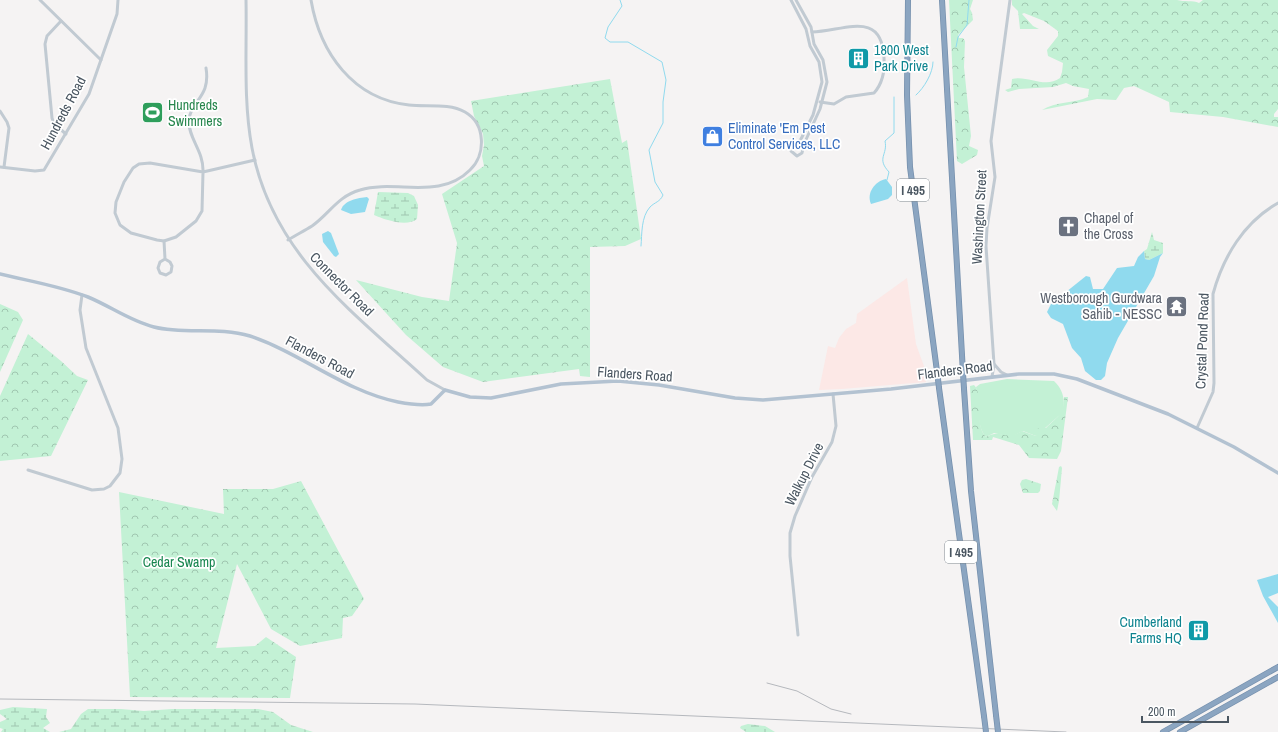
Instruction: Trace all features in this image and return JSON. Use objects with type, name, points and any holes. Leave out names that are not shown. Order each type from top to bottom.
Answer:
[{"type":"highway","name":"I 495","points":[[908,0],[907,109],[911,174],[986,732]]},
{"type":"highway","name":"I 495","points":[[942,0],[970,480],[998,732]]},
{"type":"highway","points":[[1163,732],[1278,667]]},
{"type":"highway","points":[[1180,732],[1278,677]]},
{"type":"main road","name":"Flanders Road","points":[[0,274],[82,295],[154,327],[177,330],[229,331],[254,337],[354,388],[381,398],[412,404],[427,404],[434,402],[445,390],[470,397],[491,398],[561,384],[618,381],[659,385],[751,400],[833,394],[1007,375],[1039,373],[1072,378],[1168,414],[1197,428],[1278,473]]},
{"type":"street","points":[[40,0],[101,60]]},
{"type":"street","name":"Hundreds Road","points":[[0,166],[35,171],[44,170],[86,100],[117,14],[118,0]]},
{"type":"street","name":"Connector Road","points":[[246,0],[248,115],[255,160],[266,197],[288,240],[304,263],[331,291],[427,380],[445,390]]},
{"type":"street","points":[[288,240],[312,226],[342,198],[358,190],[375,187],[431,188],[455,182],[473,168],[479,157],[482,144],[478,127],[467,113],[448,107],[410,105],[392,102],[369,94],[356,84],[342,71],[331,54],[317,23],[311,0]]},
{"type":"street","points":[[791,0],[806,29],[810,46],[820,66],[822,82],[817,101],[801,139],[791,149],[791,151],[797,156],[802,153],[804,144],[822,103],[827,82],[823,60],[814,44],[812,32],[796,0]]},
{"type":"street","name":"Washington Street","points":[[992,377],[994,364],[986,237],[995,177],[991,141],[1010,0]]},
{"type":"street","points":[[61,20],[47,36],[45,44],[52,118],[54,124],[66,134]]},
{"type":"street","points":[[812,32],[861,26],[870,28],[878,34],[883,48],[884,62],[882,81],[874,93],[846,97],[834,104],[817,101]]},
{"type":"street","points":[[206,68],[207,85],[191,114],[189,121],[190,131],[202,157],[203,172],[203,206],[199,216],[176,237],[164,241],[131,233],[120,225],[117,219],[116,202],[127,175],[133,168],[144,163],[203,172],[255,160]]},
{"type":"street","points":[[0,111],[6,119],[9,128],[4,167]]},
{"type":"street","name":"Crystal Pond Road","points":[[1197,428],[1213,392],[1213,294],[1217,278],[1236,240],[1261,215],[1278,203]]},
{"type":"street","points":[[164,241],[165,259]]},
{"type":"street","points":[[165,259],[170,262],[172,266],[171,272],[166,275],[160,273],[158,268],[160,262],[165,259]]},
{"type":"street","points":[[28,470],[92,490],[110,486],[120,473],[122,459],[118,428],[86,348],[80,310],[82,295]]},
{"type":"street","points":[[994,364],[1001,372],[1007,375]]},
{"type":"street","name":"Walkup Drive","points":[[798,635],[790,556],[790,536],[795,516],[806,489],[833,439],[836,420],[833,394]]},
{"type":"street","points":[[1273,469],[1278,469]]},
{"type":"shaded area","points":[[907,278],[916,344],[925,369],[926,382],[819,390],[828,346],[835,348],[839,338],[846,329],[856,323],[857,314]]},
{"type":"green space","points":[[949,0],[973,0],[970,9],[973,20],[958,35],[959,38],[963,38],[965,41],[964,67],[971,136],[969,146],[978,150],[977,155],[962,164],[957,161]]},
{"type":"green space","points":[[1012,0],[1177,0],[1199,3],[1203,0],[1278,0],[1278,109],[1274,114],[1274,117],[1278,117],[1278,127],[1223,117],[1170,112],[1169,102],[1134,86],[1124,88],[1116,100],[1097,99],[1042,110],[1053,105],[1076,101],[1088,97],[1089,89],[1066,83],[1053,87],[1019,89],[1008,92],[1005,90],[1011,88],[1012,79],[1018,78],[1042,82],[1054,81],[1060,78],[1063,63],[1048,56],[1047,50],[1058,36],[1058,31],[1044,21],[1024,13],[1022,14],[1033,26],[1039,29],[1020,29],[1018,11],[1012,5]]},
{"type":"green space","points":[[610,79],[622,143],[627,140],[641,239],[625,246],[590,247],[590,377],[580,376],[579,369],[483,382],[443,367],[406,335],[356,280],[422,297],[449,301],[457,243],[442,194],[484,166],[482,156],[484,145],[483,134],[474,116],[471,101]]},
{"type":"green space","points":[[378,192],[408,193],[414,196],[418,205],[417,219],[402,223],[390,221],[374,215]]},
{"type":"green space","points":[[1152,232],[1154,240],[1163,243],[1163,253],[1149,260],[1145,259],[1144,251],[1147,249]]},
{"type":"green space","points":[[0,304],[18,312],[23,320],[0,372]]},
{"type":"green space","points":[[28,334],[77,376],[88,380],[51,456],[0,461],[0,396]]},
{"type":"green space","points":[[1007,379],[1054,381],[1060,388],[1063,396],[1064,405],[1061,414],[1036,436],[1023,431],[1011,437],[994,433],[986,437],[983,433],[979,420],[976,387],[980,384]]},
{"type":"green space","points":[[974,385],[978,396],[980,425],[982,432],[986,437],[996,434],[1011,435],[1022,431],[1036,436],[1038,428],[1046,428],[1057,418],[1063,408],[1064,397],[1068,397],[1061,451],[1057,459],[1029,458],[1019,445],[993,437],[992,440],[973,440],[970,386]]},
{"type":"green space","points":[[1061,466],[1057,511],[1052,504],[1059,467]]},
{"type":"green space","points":[[1026,479],[1041,484],[1040,491],[1038,493],[1023,493],[1020,484],[1022,480]]},
{"type":"green space","name":"Cedar Swamp","points":[[301,481],[364,599],[352,616],[343,618],[342,638],[300,646],[271,629],[237,564],[216,648],[255,646],[266,637],[296,657],[290,698],[130,697],[119,492],[224,514],[223,489],[273,489]]},
{"type":"green space","points":[[13,707],[47,709],[46,717],[50,723],[43,728],[50,732],[1,732],[3,729],[0,728],[0,722],[7,719],[0,714],[0,710]]},
{"type":"green space","points":[[88,709],[144,711],[172,709],[258,709],[273,712],[291,725],[313,732],[59,732],[71,729],[81,714]]},
{"type":"green space","points":[[748,724],[765,726],[775,732],[746,732],[740,728],[741,726]]},
{"type":"water","points":[[886,179],[892,187],[892,195],[888,199],[871,204],[870,196],[872,188],[878,182]]},
{"type":"water","points":[[367,197],[369,199],[365,212],[351,214],[341,210],[348,202]]},
{"type":"water","points":[[328,231],[331,233],[339,254],[336,257],[323,242],[322,234]]},
{"type":"water","points":[[1144,251],[1145,259],[1149,260],[1163,253],[1160,257],[1154,276],[1118,338],[1107,363],[1105,376],[1101,380],[1096,380],[1085,371],[1081,358],[1072,348],[1063,324],[1051,318],[1047,312],[1051,304],[1086,276],[1090,277],[1093,289],[1103,289],[1117,268],[1134,266],[1138,257]]},
{"type":"water","points":[[1278,574],[1278,593],[1268,597],[1278,607],[1278,623],[1263,596],[1257,580]]},
{"type":"waterway","points":[[620,0],[622,6],[608,27],[605,38],[610,42],[628,42],[662,62],[666,80],[663,102],[663,123],[649,150],[655,182],[663,195],[659,201],[647,211],[642,226],[641,246]]},
{"type":"waterway","points":[[956,47],[958,37],[967,25],[969,0]]},
{"type":"waterway","points":[[916,95],[928,80],[933,62]]},
{"type":"waterway","points":[[887,180],[889,172],[885,167],[883,160],[886,146],[885,141],[894,133],[894,97]]},
{"type":"railway","points":[[767,683],[797,691],[831,709],[851,714]]},
{"type":"railway","points":[[0,699],[415,704],[1066,732]]},
{"type":"place","name":"1800 West Park Drive","points":[[858,58]]},
{"type":"place","name":"Hundreds Swimmers","points":[[152,113]]},
{"type":"place","name":"Eliminate 'Em Pest Control Services, LLC","points":[[712,136]]},
{"type":"place","name":"Chapel of the Cross","points":[[1068,226]]},
{"type":"place","name":"Westborough Gurdwara Sahib - NESSC","points":[[1177,306]]},
{"type":"place","name":"Cumberland Farms HQ","points":[[1198,630]]}]
